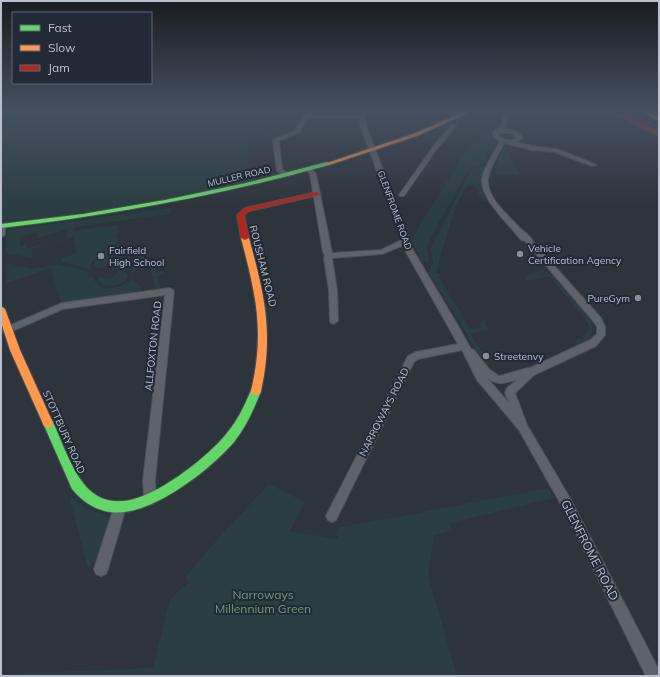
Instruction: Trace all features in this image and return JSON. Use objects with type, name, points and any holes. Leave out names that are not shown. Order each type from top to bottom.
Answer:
[{"type":"main road","name":"MULLER ROAD","points":[[2,226],[172,202],[282,173],[309,169],[395,142]]},
{"type":"main road","name":"ROUSHAM ROAD","points":[[150,499],[188,476],[221,450],[241,424],[258,387],[264,349],[263,311],[240,215],[247,209],[317,194]]},
{"type":"main road","name":"STOTTBURY ROAD","points":[[1,309],[7,330],[76,485],[84,495],[95,503],[120,507],[132,507],[150,499]]},
{"type":"street","points":[[277,142],[282,173]]},
{"type":"street","name":"GLENFROME ROAD","points":[[369,142],[405,242],[410,252],[466,346],[480,377],[523,427]]},
{"type":"street","points":[[394,210],[402,195],[438,142]]},
{"type":"street","points":[[502,142],[488,172],[486,186],[495,203],[522,234],[522,236],[598,320],[601,330],[600,337],[594,343],[534,371],[491,382],[492,391],[502,397],[508,396],[510,392],[534,371]]},
{"type":"street","points":[[511,142],[532,148],[561,152],[594,165]]},
{"type":"street","points":[[523,142],[528,145],[542,149]]},
{"type":"street","points":[[309,169],[313,174],[327,252],[329,254],[328,259],[333,290],[334,321]]},
{"type":"street","points":[[390,200],[402,195]]},
{"type":"street","points":[[1,235],[2,226]]},
{"type":"street","points":[[329,254],[333,256],[382,252],[405,242]]},
{"type":"street","name":"ALLFOXTON ROAD","points":[[7,330],[62,306],[170,291],[149,480],[150,499]]},
{"type":"street","name":"GLENFROME ROAD","points":[[466,346],[486,372],[498,380]]},
{"type":"street","name":"NARROWAYS ROAD","points":[[332,516],[411,359],[416,356],[466,346]]},
{"type":"street","points":[[498,380],[507,383],[510,392]]},
{"type":"street","name":"GLENFROME ROAD","points":[[510,392],[523,427],[570,510],[654,676]]},
{"type":"street","points":[[101,569],[120,507]]},
{"type":"green space","points":[[1,142],[257,142],[248,142],[248,170],[258,182],[136,206],[41,218],[1,221]]},
{"type":"green space","points":[[473,142],[478,143],[479,142],[497,142],[493,151],[488,150],[486,153],[488,158],[486,164],[473,167],[468,171],[427,247],[429,262],[422,261],[412,241],[422,221]]},
{"type":"green space","points":[[503,149],[508,149],[507,151],[521,174],[498,175],[494,171]]},
{"type":"green space","points":[[481,166],[485,167],[481,184],[488,201],[483,202],[475,186],[469,185],[464,190],[459,199],[445,240],[436,273],[443,275],[438,276],[447,291],[452,291],[448,293],[459,310],[463,309],[464,311],[460,312],[470,329],[482,328],[480,323],[485,319],[487,322],[484,323],[489,330],[471,334],[488,363],[491,365],[490,366],[477,352],[454,312],[428,272],[433,263],[431,248],[470,172],[474,168]]},
{"type":"green space","points":[[170,208],[170,214],[73,227],[73,231],[116,225],[119,233],[116,234],[119,244],[102,249],[103,252],[92,262],[91,268],[89,269],[62,261],[62,258],[77,253],[73,237],[57,242],[56,238],[58,241],[68,238],[66,230],[37,238],[36,233],[20,237],[21,246],[26,245],[26,249],[51,242],[32,249],[32,258],[6,253],[7,230]]},
{"type":"green space","points":[[121,247],[121,261],[100,268],[94,267],[94,262],[99,255]]},
{"type":"green space","points":[[142,256],[146,257],[132,274],[127,262]]},
{"type":"green space","points":[[154,259],[157,273],[163,271],[164,274],[158,276],[160,288],[148,290],[155,286],[149,266],[146,266]]},
{"type":"green space","points":[[7,263],[33,269],[58,264],[87,271],[89,276],[87,277],[89,278],[93,276],[96,283],[102,288],[118,287],[132,279],[141,287],[141,291],[61,303],[51,268],[6,283]]},
{"type":"green space","points":[[123,263],[128,277],[122,283],[115,286],[107,286],[100,283],[98,276],[105,279],[112,278],[120,270],[111,268]]},
{"type":"green space","points":[[543,270],[551,274],[589,318],[593,332],[588,339],[578,344],[575,340],[586,334],[589,327],[588,323],[550,276],[527,281],[525,278],[530,273]]},
{"type":"green space","name":"Narroways Millennium Green","points":[[269,484],[305,502],[290,531],[337,539],[339,536],[335,535],[338,528],[549,488],[554,498],[450,523],[452,531],[434,535],[428,575],[457,676],[1,676],[1,674],[153,668],[170,599],[188,583],[186,576],[223,533]]},
{"type":"green space","points":[[72,497],[86,509],[108,516],[109,519],[100,554],[89,567],[87,565],[70,500]]},
{"type":"traffic: fast","points":[[1,226],[83,216],[165,202],[246,185],[327,164]]},
{"type":"traffic: fast","points":[[48,423],[76,485],[80,490],[89,498],[99,503],[111,507],[123,507],[140,503],[155,496],[205,463],[230,438],[241,423],[250,408],[256,391]]},
{"type":"traffic: slow","points":[[327,164],[395,142]]},
{"type":"traffic: slow","points":[[245,238],[259,296],[264,332],[261,371],[256,391]]},
{"type":"traffic: slow","points":[[1,309],[15,350],[48,423]]},
{"type":"traffic: jam","points":[[245,238],[240,215],[247,209],[317,194]]},
{"type":"place","name":"Vehicle Certification Agency","points":[[520,254]]},
{"type":"place","name":"Fairfield High School","points":[[101,256]]},
{"type":"place","name":"PureGym","points":[[638,298]]},
{"type":"place","name":"Streetenvy","points":[[486,356]]}]
